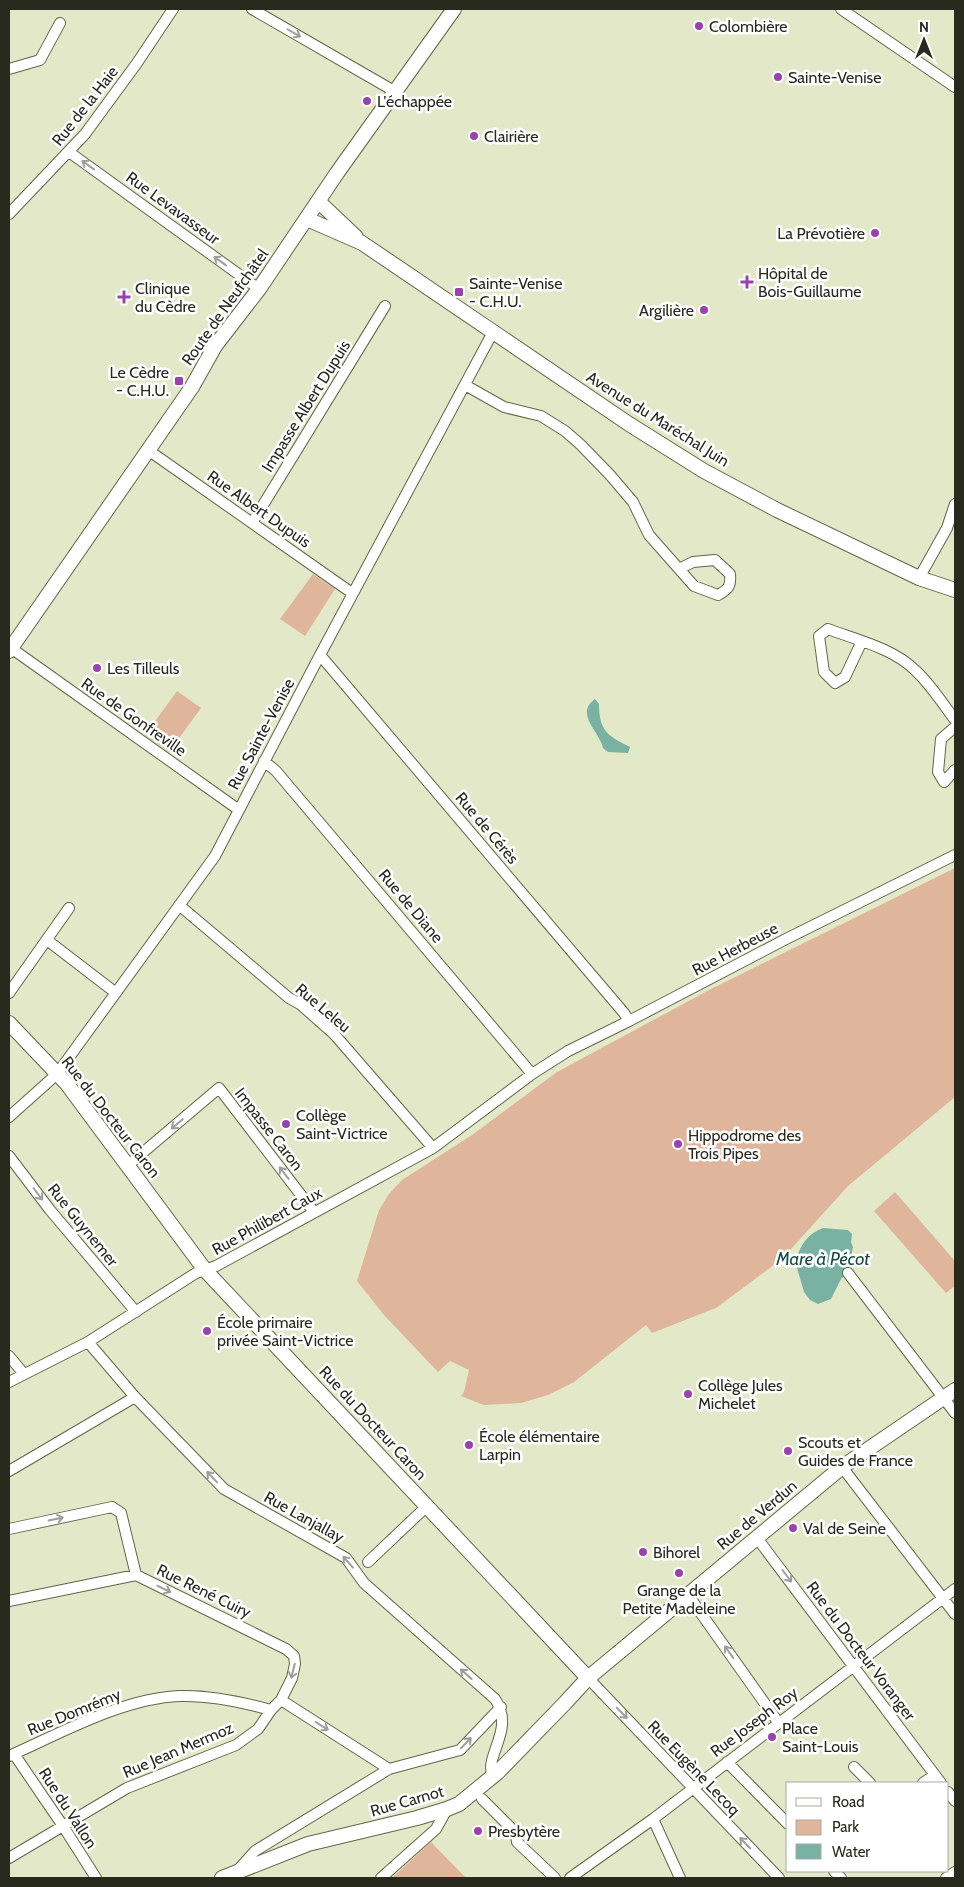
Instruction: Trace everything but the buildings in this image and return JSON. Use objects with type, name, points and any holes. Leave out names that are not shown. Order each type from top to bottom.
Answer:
[{"type":"street","name":"Rue de la Haie","points":[[9,214],[85,134],[126,79],[173,9]]},
{"type":"street","points":[[252,9],[394,92]]},
{"type":"street","name":"Route de Neufchâtel","points":[[10,650],[192,387],[215,346],[259,289],[306,218],[454,9]]},
{"type":"street","points":[[841,9],[955,87]]},
{"type":"street","points":[[9,69],[40,60],[60,22]]},
{"type":"street","name":"Rue Levavasseur","points":[[69,152],[259,289]]},
{"type":"street","name":"Avenue du Maréchal Juin","points":[[318,201],[362,243]]},
{"type":"street","name":"Avenue du Maréchal Juin","points":[[306,218],[362,243],[629,424],[704,471],[777,510],[919,578],[955,590]]},
{"type":"street","name":"Impasse Albert Dupuis","points":[[252,522],[385,306]]},
{"type":"street","name":"Rue Sainte-Venise","points":[[9,1117],[57,1074],[215,856],[352,593],[493,332]]},
{"type":"street","points":[[465,384],[504,407],[541,416],[565,431],[610,475],[633,502],[649,534],[679,569],[694,586],[718,595],[728,590],[731,583],[730,574],[715,560],[693,562],[679,569]]},
{"type":"street","name":"Rue Albert Dupuis","points":[[148,450],[352,593]]},
{"type":"street","points":[[919,578],[948,528],[955,504]]},
{"type":"street","points":[[862,641],[845,677],[835,683],[824,672],[819,636],[828,629],[862,641],[893,654],[916,670],[955,720]]},
{"type":"street","name":"Rue de Gonfreville","points":[[10,650],[239,810]]},
{"type":"street","name":"Rue de Cérès","points":[[320,655],[629,1021]]},
{"type":"street","points":[[955,727],[941,739],[938,772],[944,782],[955,770]]},
{"type":"street","name":"Rue de Diane","points":[[264,761],[276,771],[532,1074]]},
{"type":"street","name":"Rue Herbeuse","points":[[532,1074],[568,1051],[955,855]]},
{"type":"street","name":"Rue Leleu","points":[[179,905],[334,1034],[433,1148]]},
{"type":"street","points":[[9,993],[69,908]]},
{"type":"street","points":[[47,940],[116,993]]},
{"type":"street","name":"Rue du Docteur Caron","points":[[9,1023],[67,1084],[205,1270],[588,1678]]},
{"type":"street","name":"Rue Philibert Caux","points":[[9,1382],[88,1342],[196,1273],[216,1266],[433,1148],[532,1074]]},
{"type":"street","name":"Impasse Caron","points":[[127,1166],[219,1088],[314,1212]]},
{"type":"street","name":"Rue Guynemer","points":[[9,1156],[50,1210],[136,1312]]},
{"type":"street","points":[[848,1273],[950,1394],[955,1413]]},
{"type":"street","name":"Rue Lanjallay","points":[[88,1342],[135,1397],[224,1490],[346,1558],[364,1583],[495,1699],[500,1708]]},
{"type":"street","points":[[9,1356],[24,1374]]},
{"type":"street","name":"Rue de Verdun","points":[[588,1678],[842,1467],[950,1394]]},
{"type":"street","points":[[9,1471],[135,1397]]},
{"type":"street","points":[[842,1467],[955,1614]]},
{"type":"street","points":[[368,1562],[427,1506]]},
{"type":"street","name":"Rue René Cuiry","points":[[9,1529],[112,1507],[121,1513],[136,1575],[286,1649],[294,1656],[296,1664],[292,1678],[281,1700]]},
{"type":"street","name":"Rue du Docteur Voranger","points":[[757,1538],[938,1779]]},
{"type":"street","points":[[9,1601],[136,1575]]},
{"type":"street","name":"Rue Joseph Roy","points":[[570,1878],[955,1588]]},
{"type":"street","points":[[688,1595],[778,1722]]},
{"type":"street","name":"Rue Carnot","points":[[228,1876],[308,1844],[447,1809],[475,1792],[493,1776],[588,1678]]},
{"type":"street","name":"Rue Eugène Lecoq","points":[[588,1678],[779,1878]]},
{"type":"street","name":"Rue Domrémy","points":[[11,1755],[115,1709],[156,1698],[182,1696],[221,1699],[270,1710]]},
{"type":"street","points":[[281,1700],[389,1769]]},
{"type":"street","name":"Rue Jean Mermoz","points":[[9,1858],[127,1788],[236,1745],[258,1729],[270,1710],[281,1700]]},
{"type":"street","points":[[228,1876],[255,1851],[389,1769],[460,1750],[500,1708]]},
{"type":"street","points":[[493,1776],[491,1772],[502,1728],[500,1708]]},
{"type":"street","name":"Rue du Vallon","points":[[11,1755],[63,1826],[96,1878]]},
{"type":"street","points":[[726,1762],[786,1822]]},
{"type":"street","points":[[854,1767],[869,1782]]},
{"type":"street","points":[[482,1800],[516,1833],[517,1842],[555,1878]]},
{"type":"street","points":[[381,1878],[436,1829],[447,1809]]},
{"type":"street","points":[[652,1818],[680,1878]]},
{"type":"street","points":[[946,1878],[955,1872]]},
{"type":"green space","points":[[313,574],[335,589],[305,636],[280,619]]},
{"type":"green space","points":[[177,691],[201,708],[169,752],[145,735]]},
{"type":"green space","name":"Hippodrome des Trois Pipes","points":[[955,868],[955,1097],[848,1186],[782,1259],[716,1308],[652,1333],[646,1325],[574,1382],[548,1395],[521,1403],[484,1405],[461,1396],[464,1392],[469,1370],[450,1361],[438,1372],[384,1315],[357,1281],[379,1210],[389,1194],[402,1180],[472,1135],[557,1072],[711,989]]},
{"type":"green space","points":[[895,1192],[955,1261],[955,1286],[946,1293],[874,1211]]},
{"type":"green space","points":[[431,1842],[466,1878],[392,1878]]},
{"type":"water","points":[[595,699],[599,704],[601,721],[606,732],[630,747],[628,753],[608,752],[603,748],[590,723],[587,711],[589,705]]},
{"type":"water","name":"Mare à Pécot","points":[[823,1228],[848,1230],[852,1234],[851,1242],[853,1247],[850,1262],[852,1268],[841,1279],[831,1299],[818,1304],[810,1300],[804,1292],[795,1261],[805,1241],[817,1230]]},
{"type":"place","name":"Colombière","points":[[699,26]]},
{"type":"place","name":"Sainte-Venise","points":[[778,77]]},
{"type":"place","name":"L'échappée","points":[[367,101]]},
{"type":"place","name":"Clairière","points":[[474,136]]},
{"type":"place","name":"La Prévotière","points":[[875,233]]},
{"type":"place","name":"Hôpital de Bois-Guillaume","points":[[747,282]]},
{"type":"place","name":"Sainte-Venise - C.H.U.","points":[[459,292]]},
{"type":"place","name":"Clinique du Cèdre","points":[[124,297]]},
{"type":"place","name":"Argilière","points":[[704,310]]},
{"type":"place","name":"Le Cèdre - C.H.U.","points":[[179,381]]},
{"type":"place","name":"Les Tilleuls","points":[[97,668]]},
{"type":"place","name":"Collège Saint-Victrice","points":[[286,1124]]},
{"type":"place","name":"Hippodrome des Trois Pipes","points":[[678,1144]]},
{"type":"place","name":"École primaire privée Saint-Victrice","points":[[207,1331]]},
{"type":"place","name":"Collège Jules Michelet","points":[[688,1394]]},
{"type":"place","name":"École élémentaire Larpin","points":[[469,1445]]},
{"type":"place","name":"Scouts et Guides de France","points":[[788,1451]]},
{"type":"place","name":"Val de Seine","points":[[793,1528]]},
{"type":"place","name":"Bihorel","points":[[643,1552]]},
{"type":"place","name":"Grange de la Petite Madeleine","points":[[679,1573]]},
{"type":"place","name":"Place Saint-Louis","points":[[772,1737]]},
{"type":"place","name":"Presbytère","points":[[478,1831]]}]
